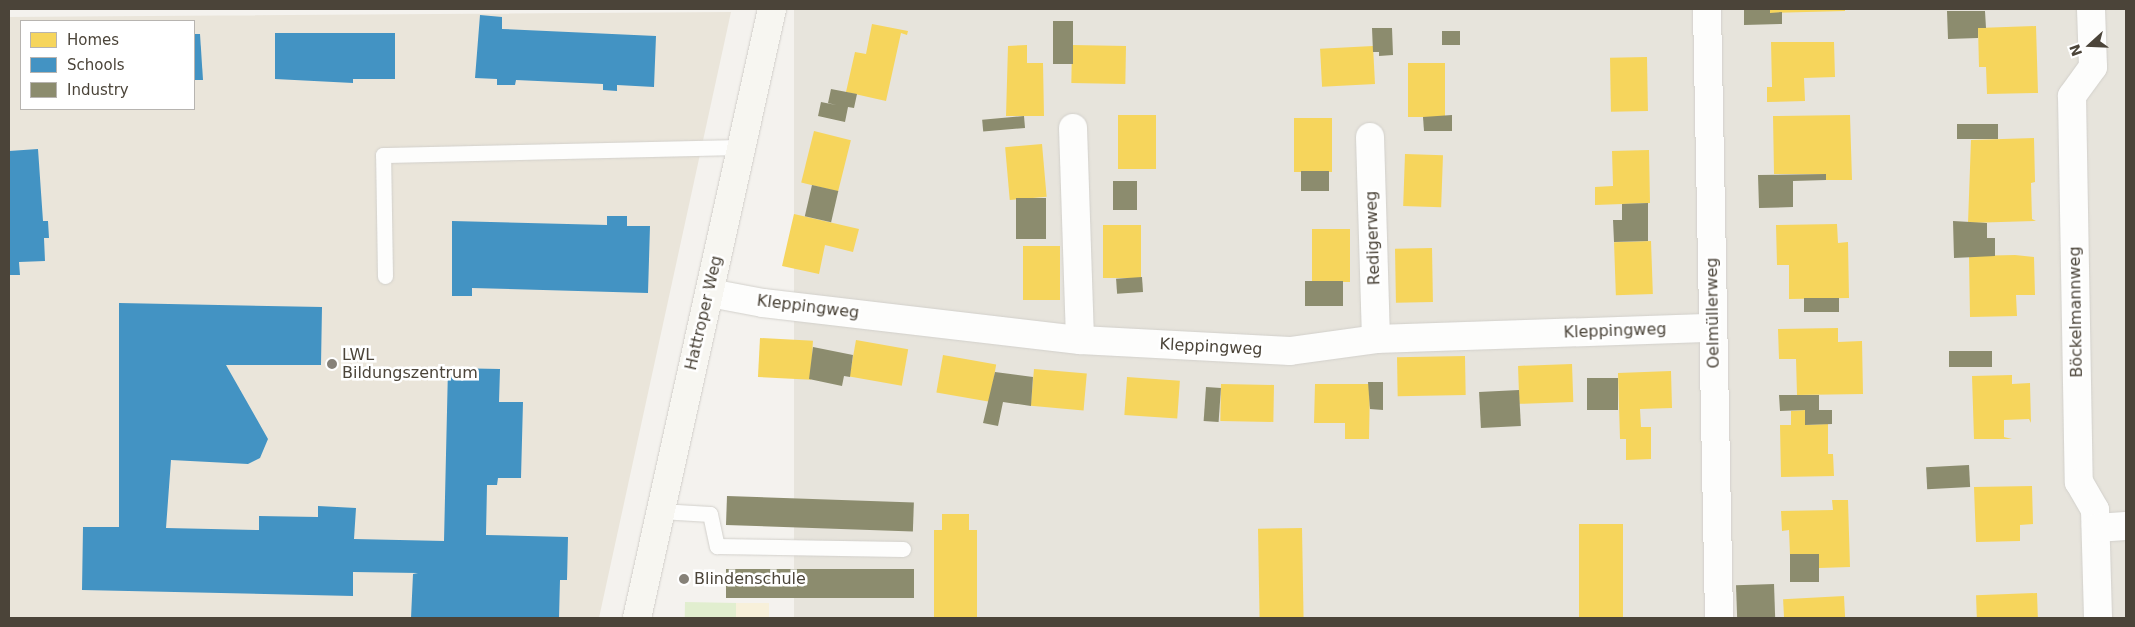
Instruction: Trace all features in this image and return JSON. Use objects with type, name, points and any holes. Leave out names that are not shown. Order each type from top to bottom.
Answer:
[{"type":"main road","name":"Hattroper Weg","points":[[637,618],[743,147],[772,9]]},
{"type":"street","name":"Oelmüllerweg","points":[[1707,9],[1719,618]]},
{"type":"street","name":"Böckelmannweg","points":[[2091,9],[2093,67],[2072,96],[2079,482],[2095,510],[2098,618]]},
{"type":"street","points":[[1073,128],[1080,340]]},
{"type":"street","name":"Redigerweg","points":[[1370,137],[1376,339]]},
{"type":"street","name":"Kleppingweg","points":[[710,293],[773,304],[1080,340],[1290,351],[1376,339],[1713,328]]},
{"type":"street","points":[[2096,528],[2126,526]]},
{"type":"lane","points":[[385,276],[383,155],[743,147]]},
{"type":"lane","points":[[660,511],[710,514],[717,546],[903,549]]},
{"type":"shaded area","points":[[794,9],[2126,9],[2126,618],[794,618]]},
{"type":"shaded area","name":"LWL Bildungszentrum","points":[[731,12],[599,618],[9,618],[9,17]]},
{"type":"green space","points":[[685,602],[769,603],[769,618],[685,618]]},
{"type":"sand","points":[[736,603],[769,603],[769,618],[736,618]]},
{"type":"building: Homes","points":[[1770,9],[1845,9],[1845,11],[1770,13]]},
{"type":"building: Homes","points":[[872,24],[908,31],[907,35],[901,33],[886,101],[846,92],[855,52],[866,54]]},
{"type":"building: Homes","points":[[2036,26],[2038,93],[1987,94],[1986,67],[1979,67],[1978,28]]},
{"type":"building: Homes","points":[[1771,42],[1834,42],[1835,77],[1804,78],[1805,101],[1767,102],[1767,87],[1772,87]]},
{"type":"building: Homes","points":[[1027,45],[1027,63],[1043,63],[1044,116],[1006,116],[1008,46]]},
{"type":"building: Homes","points":[[1072,45],[1126,46],[1125,84],[1071,83]]},
{"type":"building: Homes","points":[[1373,46],[1375,84],[1322,87],[1320,49]]},
{"type":"building: Homes","points":[[1647,57],[1648,111],[1611,112],[1610,58]]},
{"type":"building: Homes","points":[[1408,63],[1445,63],[1445,117],[1408,117]]},
{"type":"building: Homes","points":[[1118,115],[1156,115],[1156,169],[1118,169]]},
{"type":"building: Homes","points":[[1850,115],[1852,180],[1826,180],[1826,174],[1774,174],[1773,116]]},
{"type":"building: Homes","points":[[1294,118],[1332,118],[1332,172],[1294,172]]},
{"type":"building: Homes","points":[[814,131],[851,140],[838,192],[801,182]]},
{"type":"building: Homes","points":[[2034,138],[2035,182],[2031,183],[2032,219],[2036,221],[1968,223],[1971,140]]},
{"type":"building: Homes","points":[[1042,144],[1047,197],[1010,200],[1005,147]]},
{"type":"building: Homes","points":[[1649,150],[1650,203],[1595,205],[1595,187],[1613,186],[1612,151]]},
{"type":"building: Homes","points":[[1405,154],[1443,155],[1441,207],[1403,206]]},
{"type":"building: Homes","points":[[794,214],[859,229],[853,252],[825,245],[819,274],[782,266]]},
{"type":"building: Homes","points":[[1837,224],[1838,243],[1848,242],[1849,298],[1789,299],[1789,265],[1777,265],[1776,225]]},
{"type":"building: Homes","points":[[1103,225],[1141,225],[1141,278],[1103,278]]},
{"type":"building: Homes","points":[[1312,229],[1350,229],[1350,282],[1312,282]]},
{"type":"building: Homes","points":[[1651,241],[1653,294],[1616,295],[1614,242]]},
{"type":"building: Homes","points":[[1023,246],[1060,246],[1060,300],[1023,300]]},
{"type":"building: Homes","points":[[1432,248],[1433,302],[1396,303],[1395,249]]},
{"type":"building: Homes","points":[[2015,255],[2034,257],[2035,295],[2016,295],[2017,316],[1970,317],[1969,256]]},
{"type":"building: Homes","points":[[1838,328],[1838,342],[1862,341],[1863,394],[1797,395],[1796,359],[1779,359],[1778,329]]},
{"type":"building: Homes","points":[[760,338],[813,341],[811,380],[758,377]]},
{"type":"building: Homes","points":[[856,340],[908,349],[902,386],[850,376]]},
{"type":"building: Homes","points":[[943,355],[996,364],[990,402],[936,392]]},
{"type":"building: Homes","points":[[1465,356],[1466,395],[1398,396],[1397,357]]},
{"type":"building: Homes","points":[[1572,364],[1573,402],[1519,404],[1518,366]]},
{"type":"building: Homes","points":[[1034,369],[1087,374],[1084,410],[1031,406]]},
{"type":"building: Homes","points":[[1671,371],[1672,408],[1640,409],[1641,427],[1651,427],[1651,459],[1626,460],[1626,439],[1620,439],[1618,373]]},
{"type":"building: Homes","points":[[2012,375],[2012,384],[2030,383],[2031,423],[2029,419],[2004,420],[2004,437],[2012,439],[1974,439],[1972,376]]},
{"type":"building: Homes","points":[[1127,377],[1180,381],[1177,419],[1124,415]]},
{"type":"building: Homes","points":[[1221,384],[1274,385],[1273,422],[1220,421]]},
{"type":"building: Homes","points":[[1315,384],[1370,384],[1369,439],[1345,439],[1345,423],[1314,423]]},
{"type":"building: Homes","points":[[1805,410],[1805,425],[1828,424],[1828,454],[1833,454],[1834,476],[1781,477],[1780,425],[1791,425],[1791,411]]},
{"type":"building: Homes","points":[[2032,486],[2033,524],[2020,525],[2020,541],[1976,542],[1974,487]]},
{"type":"building: Homes","points":[[1832,500],[1848,500],[1850,567],[1819,568],[1819,554],[1790,555],[1789,530],[1782,531],[1781,511],[1833,510]]},
{"type":"building: Homes","points":[[942,514],[969,514],[969,530],[977,530],[977,618],[934,618],[934,530],[942,530]]},
{"type":"building: Homes","points":[[1579,524],[1623,524],[1623,618],[1579,618]]},
{"type":"building: Homes","points":[[1302,528],[1304,618],[1260,618],[1258,529]]},
{"type":"building: Homes","points":[[2037,593],[2038,618],[1977,618],[1976,595]]},
{"type":"building: Homes","points":[[1844,596],[1845,618],[1784,618],[1783,599]]},
{"type":"building: Schools","points":[[480,15],[502,17],[502,29],[656,36],[654,87],[617,85],[617,91],[603,90],[603,84],[516,80],[515,85],[497,85],[497,79],[475,78]]},
{"type":"building: Schools","points":[[275,33],[395,33],[395,79],[353,79],[353,83],[275,79]]},
{"type":"building: Schools","points":[[195,34],[200,34],[203,80],[195,80]]},
{"type":"building: Schools","points":[[38,149],[43,221],[48,221],[49,238],[44,238],[45,261],[19,262],[20,275],[9,275],[9,151]]},
{"type":"building: Schools","points":[[607,216],[627,216],[627,226],[650,226],[648,293],[472,288],[472,296],[452,296],[452,221],[607,225]]},
{"type":"building: Schools","points":[[119,303],[322,307],[321,365],[226,365],[268,439],[260,458],[248,464],[171,460],[166,528],[259,530],[259,516],[318,517],[318,506],[356,508],[354,539],[444,541],[448,368],[500,369],[499,402],[523,402],[521,478],[498,478],[497,485],[487,485],[486,535],[568,537],[567,580],[560,580],[559,618],[411,618],[413,574],[418,573],[353,572],[353,596],[82,590],[83,527],[119,527]]},
{"type":"building: Industry","points":[[1770,9],[1770,13],[1782,12],[1782,24],[1744,25],[1744,10]]},
{"type":"building: Industry","points":[[1947,11],[1985,11],[1986,28],[1978,28],[1978,38],[1948,39]]},
{"type":"building: Industry","points":[[1053,21],[1073,21],[1073,64],[1053,64]]},
{"type":"building: Industry","points":[[1372,28],[1392,28],[1393,55],[1379,56],[1379,52],[1373,52]]},
{"type":"building: Industry","points":[[1442,31],[1460,31],[1460,45],[1442,45]]},
{"type":"building: Industry","points":[[831,89],[857,94],[854,108],[848,107],[845,122],[818,116],[821,102],[836,105],[828,103]]},
{"type":"building: Industry","points":[[1452,115],[1452,131],[1424,131],[1423,117]]},
{"type":"building: Industry","points":[[1024,116],[1025,128],[983,132],[982,120]]},
{"type":"building: Industry","points":[[1957,124],[1998,124],[1998,139],[1957,139]]},
{"type":"building: Industry","points":[[1301,171],[1329,171],[1329,191],[1301,191]]},
{"type":"building: Industry","points":[[1826,174],[1826,180],[1793,181],[1793,207],[1759,208],[1758,175]]},
{"type":"building: Industry","points":[[1113,181],[1137,181],[1137,210],[1113,210]]},
{"type":"building: Industry","points":[[812,185],[838,191],[831,222],[805,216]]},
{"type":"building: Industry","points":[[1016,198],[1046,198],[1046,239],[1016,239]]},
{"type":"building: Industry","points":[[1648,203],[1648,241],[1614,242],[1613,220],[1622,220],[1622,204]]},
{"type":"building: Industry","points":[[1953,221],[1987,223],[1987,238],[1995,238],[1995,256],[1954,258]]},
{"type":"building: Industry","points":[[1142,277],[1143,292],[1117,294],[1116,279]]},
{"type":"building: Industry","points":[[1305,281],[1343,281],[1343,306],[1305,306]]},
{"type":"building: Industry","points":[[1804,298],[1839,298],[1839,312],[1804,312]]},
{"type":"building: Industry","points":[[813,347],[853,355],[850,377],[844,376],[842,386],[809,379]]},
{"type":"building: Industry","points":[[1949,351],[1992,351],[1992,367],[1949,367]]},
{"type":"building: Industry","points":[[995,372],[1033,377],[1031,406],[1003,402],[998,426],[983,423]]},
{"type":"building: Industry","points":[[1587,378],[1618,378],[1618,410],[1587,410]]},
{"type":"building: Industry","points":[[1368,382],[1383,382],[1383,410],[1370,409]]},
{"type":"building: Industry","points":[[1206,387],[1221,388],[1219,422],[1204,421]]},
{"type":"building: Industry","points":[[1519,390],[1521,426],[1481,428],[1479,392]]},
{"type":"building: Industry","points":[[1779,395],[1819,395],[1819,410],[1832,410],[1832,424],[1805,425],[1805,410],[1780,411]]},
{"type":"building: Industry","points":[[1969,465],[1970,487],[1927,489],[1926,467]]},
{"type":"building: Industry","points":[[727,496],[914,503],[913,532],[726,525]]},
{"type":"building: Industry","points":[[1790,554],[1819,554],[1819,582],[1790,582]]},
{"type":"building: Industry","points":[[726,569],[914,569],[914,598],[726,598]]},
{"type":"building: Industry","points":[[1774,584],[1775,617],[1737,618],[1736,585]]},
{"type":"place","name":"LWL Bildungszentrum","points":[[332,364]]},
{"type":"place","name":"Blindenschule","points":[[684,579]]}]
